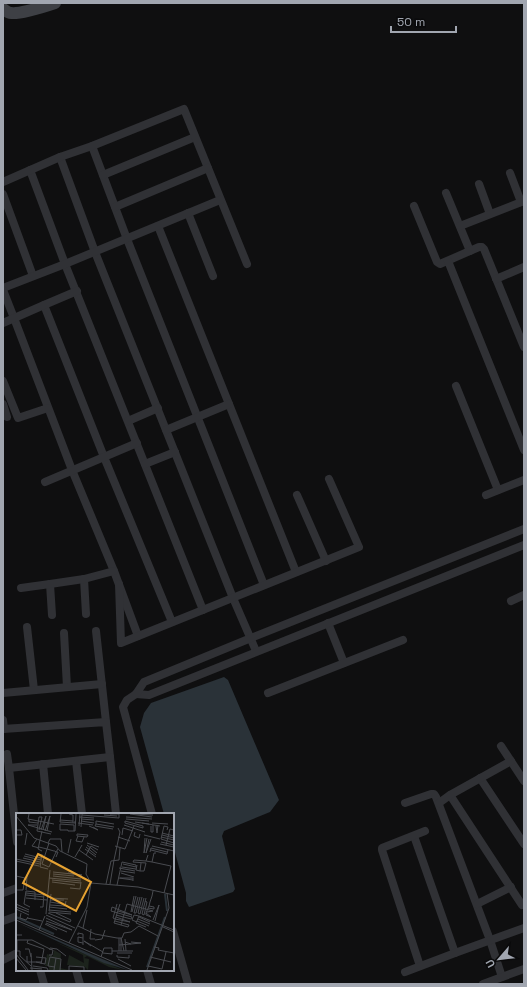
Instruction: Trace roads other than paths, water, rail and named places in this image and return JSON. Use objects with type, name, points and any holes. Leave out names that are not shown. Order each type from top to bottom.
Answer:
[{"type":"main road","points":[[3,9],[7,12],[18,13],[55,3]]},
{"type":"street","points":[[3,182],[60,157],[92,146],[184,109],[246,264]]},
{"type":"street","points":[[103,175],[195,137]]},
{"type":"street","points":[[92,146],[127,239],[264,585]]},
{"type":"street","points":[[60,157],[95,252],[233,598],[256,651]]},
{"type":"street","points":[[115,207],[208,168]]},
{"type":"street","points":[[30,170],[65,264],[203,610]]},
{"type":"street","points":[[460,226],[522,201],[510,173]]},
{"type":"street","points":[[479,184],[490,214]]},
{"type":"street","points":[[446,193],[470,252]]},
{"type":"street","points":[[3,194],[33,276]]},
{"type":"street","points":[[138,636],[114,571],[72,470],[3,289],[220,200]]},
{"type":"street","points":[[414,206],[437,262],[440,264],[479,247],[484,249],[524,347]]},
{"type":"street","points":[[188,213],[213,276]]},
{"type":"street","points":[[158,226],[296,572]]},
{"type":"street","points":[[448,260],[524,450]]},
{"type":"street","points":[[496,279],[524,267]]},
{"type":"street","points":[[3,323],[77,291]]},
{"type":"street","points":[[44,305],[172,622]]},
{"type":"street","points":[[3,381],[18,418],[48,408]]},
{"type":"street","points":[[456,386],[498,490]]},
{"type":"street","points":[[3,404],[7,417]]},
{"type":"street","points":[[166,430],[229,404]]},
{"type":"street","points":[[128,421],[158,408]]},
{"type":"street","points":[[45,482],[137,443]]},
{"type":"street","points":[[145,464],[175,452]]},
{"type":"street","points":[[119,584],[121,643],[359,547],[329,480]]},
{"type":"street","points":[[486,495],[524,480]]},
{"type":"street","points":[[298,495],[326,561]]},
{"type":"street","points":[[152,813],[123,707],[127,700],[136,694],[144,682],[524,529]]},
{"type":"street","points":[[136,694],[149,694],[524,545]]},
{"type":"street","points":[[21,588],[84,579],[114,571]]},
{"type":"street","points":[[84,579],[86,614]]},
{"type":"street","points":[[50,584],[52,615]]},
{"type":"street","points":[[511,600],[524,595]]},
{"type":"street","points":[[328,623],[344,663]]},
{"type":"street","points":[[27,627],[34,690]]},
{"type":"street","points":[[96,631],[116,813]]},
{"type":"street","points":[[64,633],[68,687]]},
{"type":"street","points":[[268,693],[402,640]]},
{"type":"street","points":[[3,693],[102,684]]},
{"type":"street","points":[[3,720],[3,729],[106,722]]},
{"type":"street","points":[[501,746],[524,781]]},
{"type":"street","points":[[7,754],[16,833]]},
{"type":"street","points":[[9,768],[110,757]]},
{"type":"street","points":[[439,803],[450,795],[511,760]]},
{"type":"street","points":[[76,761],[82,813]]},
{"type":"street","points":[[42,764],[48,813]]},
{"type":"street","points":[[480,778],[524,844]]},
{"type":"street","points":[[405,803],[431,794],[434,794],[436,797],[477,904],[502,977]]},
{"type":"street","points":[[450,795],[522,905]]},
{"type":"street","points":[[420,966],[382,848],[425,831]]},
{"type":"street","points":[[414,836],[455,953]]},
{"type":"street","points":[[477,904],[511,887]]},
{"type":"street","points":[[3,893],[16,888]]},
{"type":"street","points":[[3,921],[16,916]]},
{"type":"street","points":[[405,972],[524,928]]},
{"type":"street","points":[[174,935],[188,984]]},
{"type":"street","points":[[3,960],[16,954]]},
{"type":"street","points":[[483,984],[524,969]]},
{"type":"street","points":[[40,971],[44,984]]},
{"type":"street","points":[[76,971],[80,984]]},
{"type":"street","points":[[111,971],[115,984]]},
{"type":"street","points":[[147,971],[151,984]]}]
